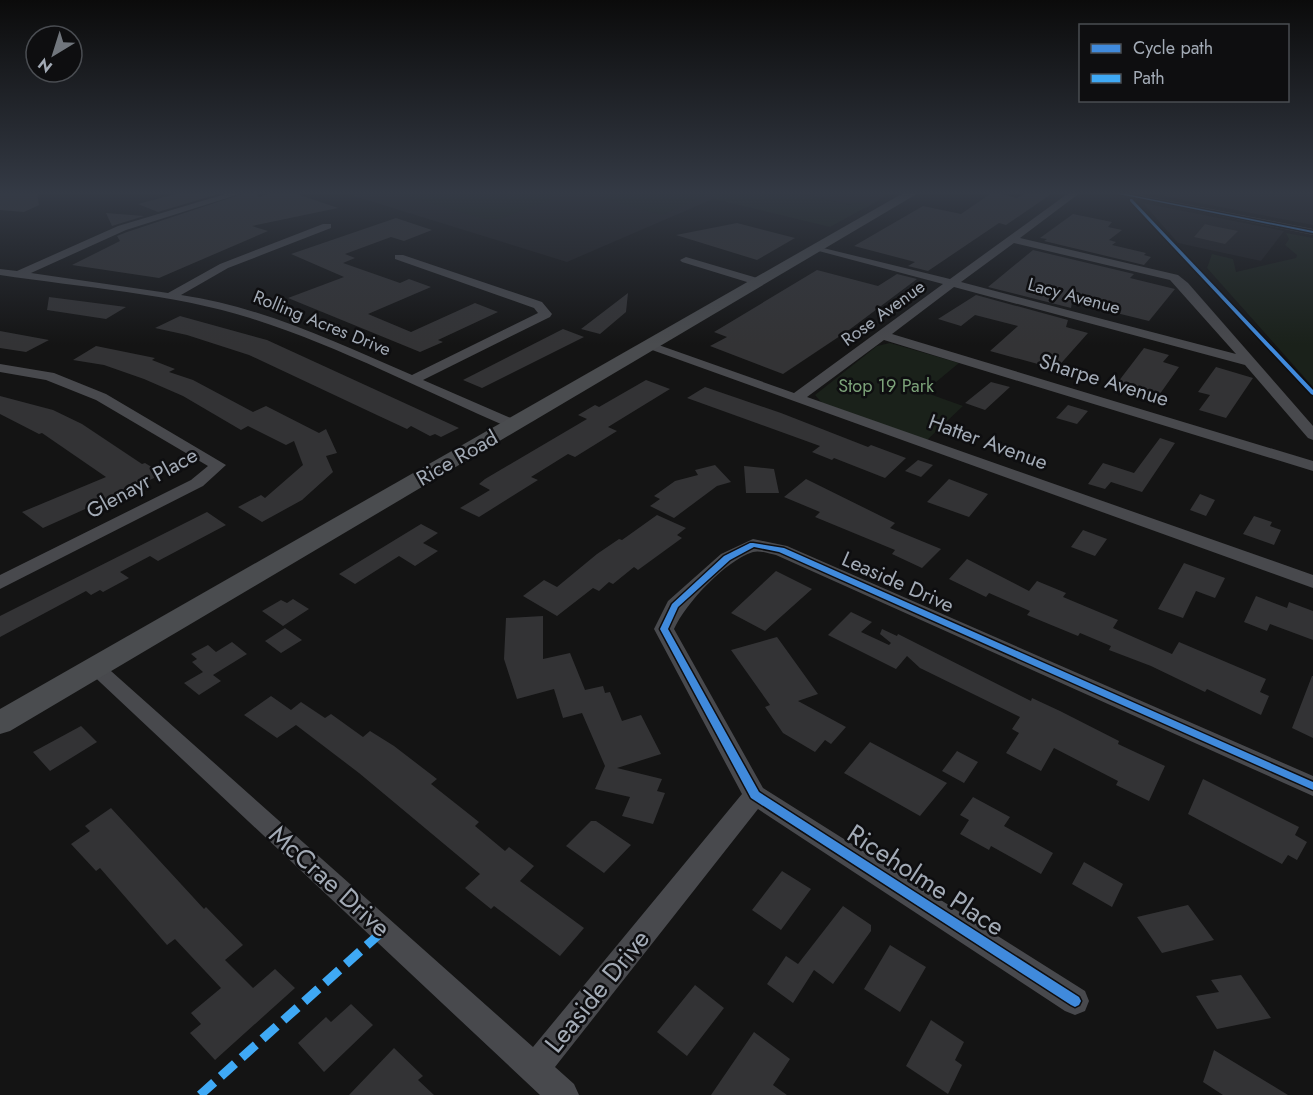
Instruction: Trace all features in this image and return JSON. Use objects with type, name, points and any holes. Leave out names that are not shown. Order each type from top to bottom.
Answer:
[{"type":"main road","name":"Rice Road","points":[[0,723],[827,243]]},
{"type":"street","points":[[18,275],[89,243]]},
{"type":"street","points":[[170,297],[224,266],[283,243]]},
{"type":"street","name":"Rose Avenue","points":[[797,398],[956,283],[1006,243]]},
{"type":"street","points":[[1029,243],[1174,277],[1184,285],[1313,435]]},
{"type":"street","name":"Lacy Avenue","points":[[819,248],[1250,362]]},
{"type":"street","points":[[399,257],[538,305],[546,314],[412,380]]},
{"type":"street","points":[[686,260],[760,282]]},
{"type":"street","name":"Rolling Acres Drive","points":[[0,272],[170,297],[232,309],[273,321],[515,425]]},
{"type":"street","name":"Sharpe Avenue","points":[[882,335],[1313,466]]},
{"type":"street","name":"Hatter Avenue","points":[[648,346],[1313,582]]},
{"type":"street","name":"Glenayr Place","points":[[0,368],[49,376],[101,397],[218,465],[197,483],[0,583]]},
{"type":"street","name":"Leaside Drive","points":[[536,1067],[755,795],[664,629],[675,606],[727,558],[753,545],[781,550],[1313,786]]},
{"type":"street","name":"McCrae Drive","points":[[95,668],[536,1067],[563,1095]]},
{"type":"street","name":"Riceholme Place","points":[[755,795],[1075,1000]]},
{"type":"shaded area","points":[[506,243],[611,243],[567,262]]},
{"type":"shaded area","points":[[1178,243],[1275,243],[1261,261]]},
{"type":"green space","points":[[1286,243],[1313,243],[1313,387],[1207,268],[1212,254],[1233,259],[1236,272],[1296,258],[1297,255],[1285,245]]},
{"type":"green space","name":"Stop 19 Park","points":[[890,343],[959,363],[924,392],[963,406],[927,440],[822,403],[815,395],[877,346]]},
{"type":"building","points":[[116,243],[240,243],[159,278],[72,265]]},
{"type":"building","points":[[323,243],[374,243],[345,254],[355,258],[343,263],[400,283],[409,279],[431,287],[368,314],[411,332],[475,303],[498,312],[438,340],[443,342],[420,352],[288,298],[344,277],[291,254]]},
{"type":"building","points":[[702,243],[786,243],[757,260]]},
{"type":"building","points":[[859,243],[969,243],[928,271],[908,266],[915,262],[854,246]]},
{"type":"building","points":[[1053,243],[1115,243],[1112,245],[1146,253],[1144,255],[1151,257],[1144,265]]},
{"type":"building","points":[[1033,250],[1134,274],[1130,278],[1175,289],[1149,321],[1072,302],[1071,308],[988,287]]},
{"type":"building","points":[[817,270],[878,286],[897,274],[917,279],[849,330],[783,374],[710,346],[727,337],[714,332]]},
{"type":"building","points":[[628,293],[626,312],[600,334],[581,329]]},
{"type":"building","points":[[976,295],[1068,320],[1066,327],[1088,333],[1056,369],[990,351],[1018,326],[975,315],[961,326],[938,319]]},
{"type":"building","points":[[49,297],[126,307],[106,319],[47,310]]},
{"type":"building","points":[[180,316],[267,340],[459,428],[441,437],[435,434],[430,436],[411,426],[407,429],[249,355],[187,335],[155,328]]},
{"type":"building","points":[[563,329],[584,337],[482,388],[463,380]]},
{"type":"building","points":[[0,331],[49,340],[26,352],[0,348]]},
{"type":"building","points":[[96,346],[155,358],[152,360],[175,369],[169,372],[193,380],[253,412],[266,406],[319,433],[326,429],[337,453],[326,456],[333,472],[302,500],[262,522],[238,507],[261,495],[265,498],[303,465],[294,441],[286,445],[248,426],[241,430],[183,396],[144,379],[104,365],[73,360]]},
{"type":"building","points":[[1144,348],[1169,355],[1163,362],[1179,367],[1157,398],[1139,393],[1142,388],[1118,382]]},
{"type":"building","points":[[1216,367],[1253,378],[1226,418],[1199,410],[1210,395],[1198,392]]},
{"type":"building","points":[[646,380],[670,389],[608,427],[617,431],[575,457],[568,454],[531,477],[538,480],[479,517],[460,508],[490,490],[479,484],[485,479],[587,419],[578,415],[595,405],[599,407]]},
{"type":"building","points":[[991,382],[1010,387],[985,410],[965,403]]},
{"type":"building","points":[[705,387],[781,413],[868,447],[871,445],[906,458],[885,478],[834,458],[832,460],[812,452],[820,446],[687,398]]},
{"type":"building","points":[[0,396],[53,410],[82,424],[142,464],[145,463],[163,474],[43,528],[22,512],[106,477],[42,433],[39,434],[0,414]]},
{"type":"building","points":[[1068,405],[1088,411],[1077,424],[1056,418]]},
{"type":"building","points":[[1160,438],[1175,443],[1142,492],[1111,482],[1105,489],[1088,484],[1103,463],[1134,473]]},
{"type":"building","points":[[918,460],[933,465],[921,477],[905,471]]},
{"type":"building","points":[[715,465],[731,482],[717,486],[674,518],[650,506],[660,499],[654,496],[675,481],[698,475],[695,470]]},
{"type":"building","points":[[744,466],[774,469],[779,493],[746,493]]},
{"type":"building","points":[[806,479],[895,523],[890,528],[941,549],[922,568],[892,554],[895,550],[815,517],[820,512],[784,497]]},
{"type":"building","points":[[949,479],[988,494],[969,517],[927,502]]},
{"type":"building","points":[[1200,494],[1215,500],[1206,516],[1190,510]]},
{"type":"building","points":[[207,512],[226,525],[158,561],[150,556],[120,572],[129,578],[103,592],[100,590],[91,595],[86,591],[0,637],[0,616]]},
{"type":"building","points":[[657,515],[686,528],[677,535],[682,538],[638,570],[634,567],[613,584],[609,582],[599,591],[593,588],[557,616],[523,596],[544,580],[557,587],[597,554],[619,539],[622,540]]},
{"type":"building","points":[[1254,516],[1272,522],[1270,526],[1281,530],[1274,545],[1243,534]]},
{"type":"building","points":[[421,524],[438,533],[423,543],[438,551],[415,566],[399,556],[355,584],[339,574]]},
{"type":"building","points":[[1083,530],[1107,539],[1095,556],[1071,547]]},
{"type":"building","points":[[967,559],[1029,591],[1037,581],[1066,593],[1063,597],[1118,620],[1113,628],[1172,654],[1179,642],[1266,679],[1260,692],[1269,696],[1261,715],[1207,689],[1205,692],[1151,666],[1109,650],[1111,646],[1080,633],[1078,636],[1027,615],[1030,611],[989,593],[986,597],[949,579]]},
{"type":"building","points":[[1184,563],[1225,578],[1215,598],[1196,591],[1183,618],[1158,609]]},
{"type":"building","points":[[776,571],[812,589],[765,631],[731,613]]},
{"type":"building","points":[[1256,596],[1287,608],[1289,602],[1313,611],[1313,640],[1270,624],[1267,631],[1244,622]]},
{"type":"building","points":[[293,599],[309,609],[283,626],[262,611],[281,600],[287,603]]},
{"type":"building","points":[[851,612],[872,622],[861,632],[889,645],[891,643],[880,634],[882,629],[897,636],[898,634],[1031,701],[1032,698],[1060,711],[1119,741],[1118,744],[1165,766],[1149,801],[1116,785],[1118,781],[1054,748],[1041,771],[1006,753],[1019,733],[1012,729],[1020,717],[920,668],[907,656],[896,669],[828,635]]},
{"type":"building","points":[[543,616],[543,659],[570,653],[585,690],[603,686],[605,693],[610,692],[622,721],[641,715],[661,754],[617,768],[662,779],[657,791],[665,793],[653,824],[622,816],[630,797],[595,789],[605,766],[582,713],[563,718],[554,689],[517,699],[504,659],[506,618]]},
{"type":"building","points":[[285,628],[302,640],[281,653],[265,641]]},
{"type":"building","points":[[777,637],[818,694],[798,701],[846,727],[831,744],[825,740],[815,752],[783,733],[765,707],[770,705],[731,650]]},
{"type":"building","points":[[232,642],[247,654],[213,675],[221,681],[199,695],[184,683],[203,672],[192,662],[197,659],[191,654],[208,645],[216,652]]},
{"type":"building","points":[[1313,676],[1313,738],[1292,728]]},
{"type":"building","points":[[271,696],[291,710],[301,702],[325,718],[331,714],[363,737],[370,731],[394,746],[437,779],[431,784],[479,822],[475,826],[505,851],[509,847],[534,866],[520,881],[584,928],[560,956],[494,906],[491,909],[465,888],[480,874],[359,773],[296,725],[277,738],[244,715]]},
{"type":"building","points":[[81,726],[97,742],[50,771],[33,752]]},
{"type":"building","points":[[870,742],[947,783],[920,816],[844,773]]},
{"type":"building","points":[[957,751],[978,762],[964,783],[942,771]]},
{"type":"building","points":[[1203,779],[1299,827],[1295,835],[1307,842],[1297,860],[1288,855],[1282,864],[1188,814]]},
{"type":"building","points":[[973,797],[1010,817],[1004,826],[1053,853],[1041,874],[991,846],[989,850],[960,834],[969,820],[960,815]]},
{"type":"building","points":[[111,808],[204,909],[206,907],[243,945],[225,960],[253,988],[275,969],[295,988],[215,1060],[190,1033],[201,1024],[191,1013],[221,988],[175,939],[167,945],[100,868],[96,871],[71,844],[90,831],[85,826]]},
{"type":"building","points":[[591,821],[596,821],[631,845],[604,873],[566,846]]},
{"type":"building","points":[[1084,862],[1123,884],[1112,907],[1072,884]]},
{"type":"building","points":[[782,871],[811,889],[781,930],[752,910]]},
{"type":"building","points":[[1188,905],[1214,940],[1162,953],[1137,917]]},
{"type":"building","points":[[843,906],[871,925],[871,931],[833,984],[814,970],[793,1003],[767,984],[786,956],[798,964]]},
{"type":"building","points":[[890,945],[926,967],[900,1012],[864,989]]},
{"type":"building","points":[[1241,975],[1271,1018],[1217,1029],[1196,996],[1219,992],[1211,980]]},
{"type":"building","points":[[695,985],[724,1008],[687,1056],[657,1032]]},
{"type":"building","points":[[351,1004],[373,1025],[324,1072],[298,1043],[326,1017],[331,1022]]},
{"type":"building","points":[[931,1020],[964,1042],[955,1060],[962,1065],[948,1094],[906,1066]]},
{"type":"building","points":[[754,1032],[790,1059],[773,1085],[787,1095],[711,1095]]},
{"type":"building","points":[[394,1048],[423,1076],[418,1080],[434,1095],[349,1095]]},
{"type":"building","points":[[1214,1050],[1288,1095],[1223,1095],[1203,1082]]},
{"type":"marked path","points":[[200,1095],[384,930]]},
{"type":"cycle path","points":[[1172,243],[1313,393]]},
{"type":"cycle path","points":[[1075,1001],[755,795],[664,629],[675,606],[727,558],[753,545],[781,550],[1313,786]]}]
